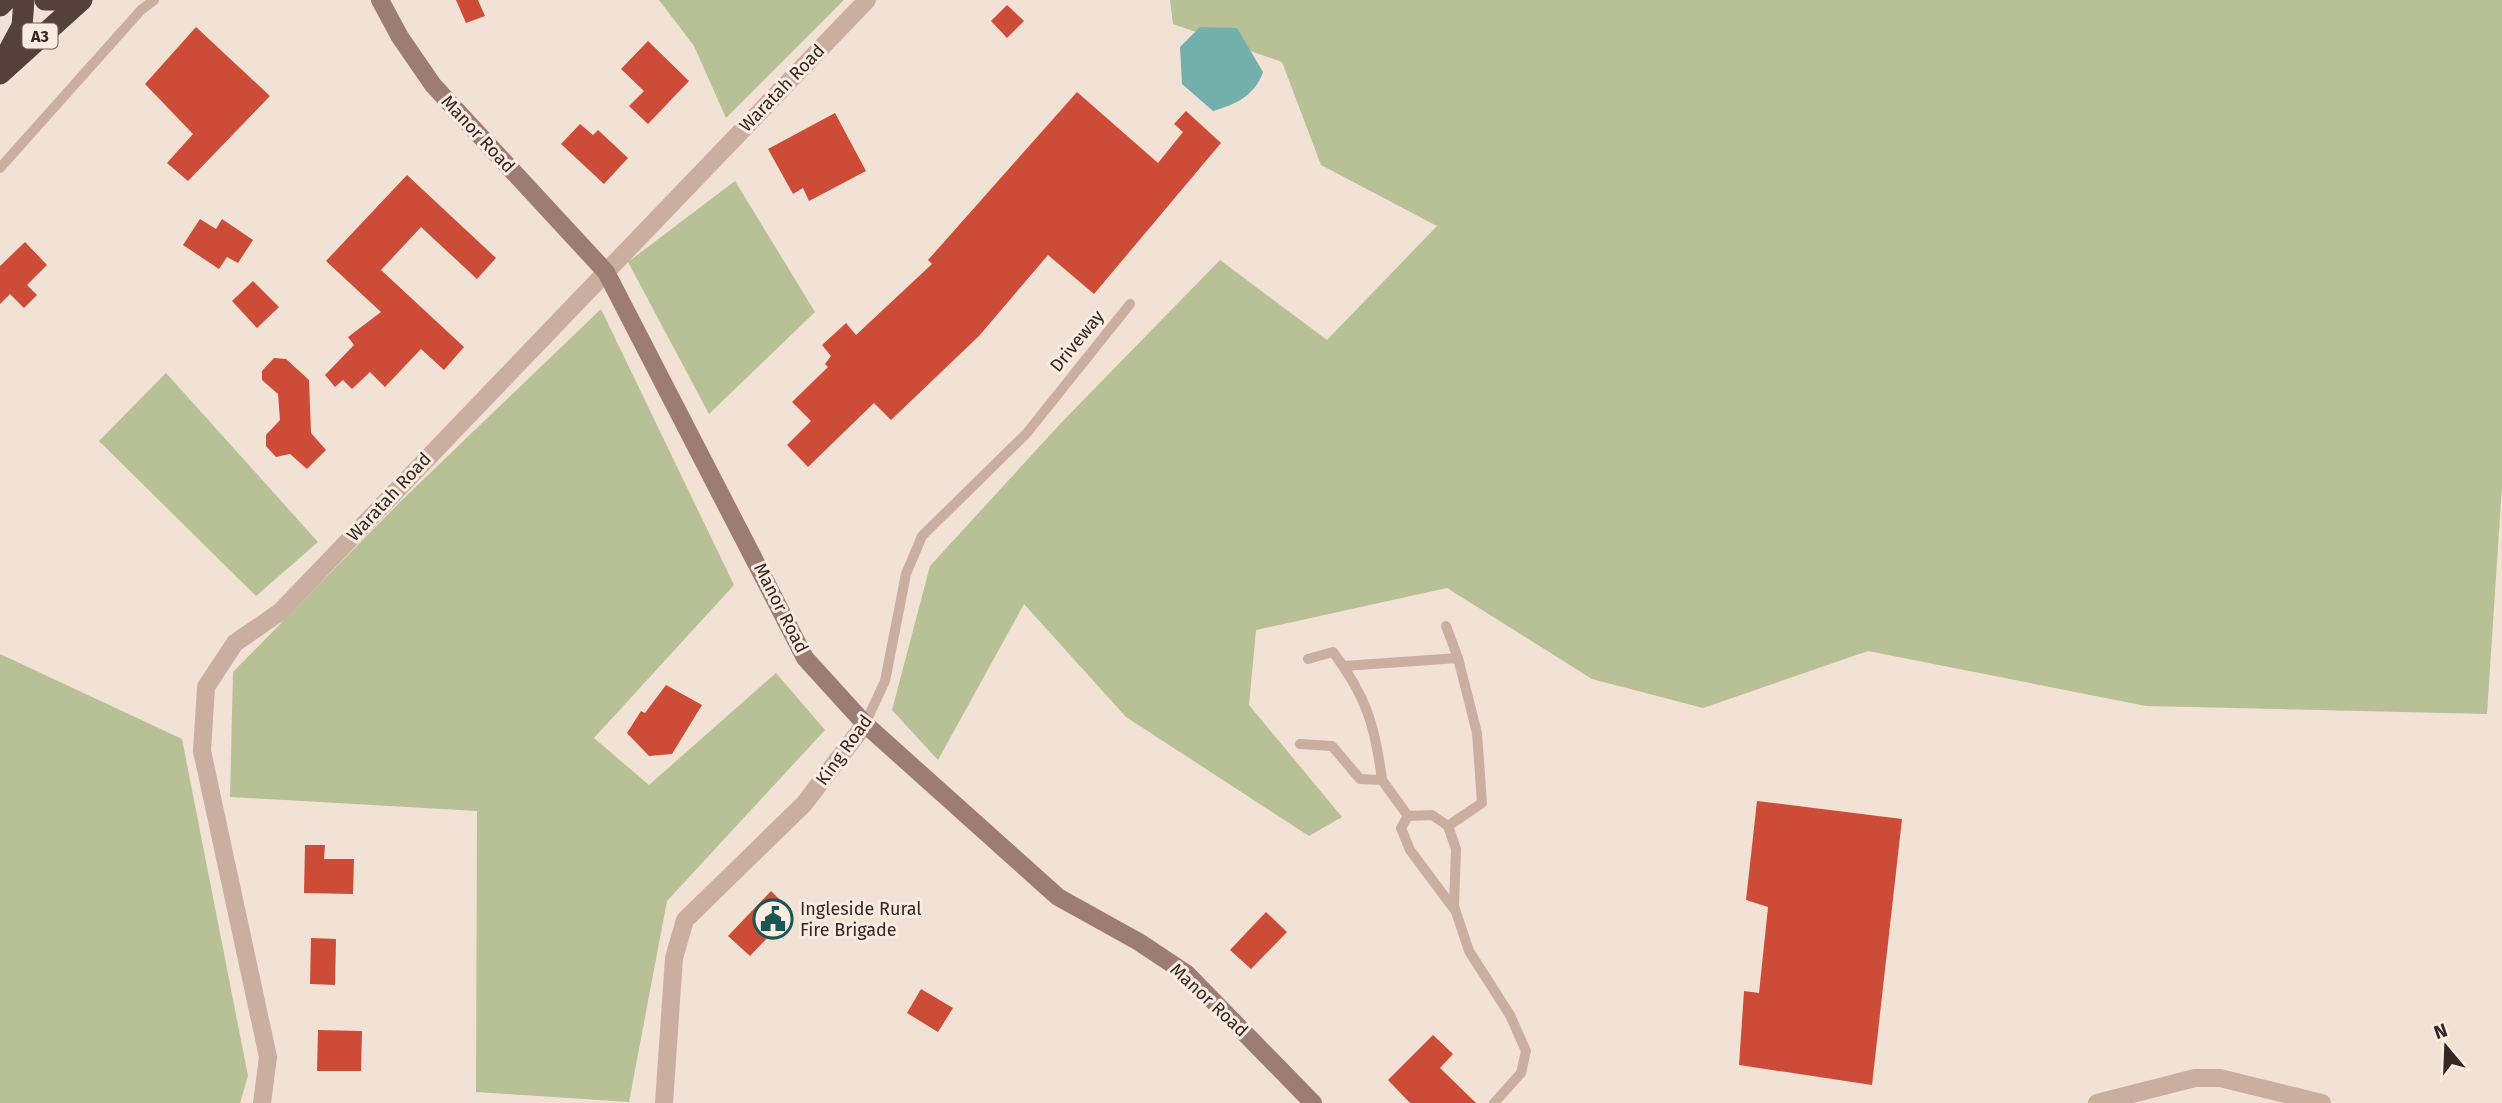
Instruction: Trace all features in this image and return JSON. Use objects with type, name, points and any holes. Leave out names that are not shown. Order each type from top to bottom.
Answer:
[{"type":"highway","points":[[0,6],[6,0]]},
{"type":"highway","points":[[0,67],[22,26],[24,0]]},
{"type":"highway","points":[[44,0],[58,0]]},
{"type":"highway","name":"A3","points":[[0,74],[82,0]]},
{"type":"street","name":"Manor Road","points":[[380,0],[400,37],[433,85],[606,272],[805,658],[865,724],[1058,897],[1139,942],[1187,974],[1312,1103]]},
{"type":"street","name":"Waratah Road","points":[[262,1103],[268,1057],[202,751],[206,687],[235,643],[281,612],[867,0]]},
{"type":"street","name":"King Road","points":[[664,1103],[674,958],[685,920],[804,804],[865,724]]},
{"type":"street","points":[[2097,1103],[2195,1078],[2220,1078],[2322,1103]]},
{"type":"lane","points":[[0,168],[141,10],[154,0]]},
{"type":"lane","name":"Driveway","points":[[1052,401],[1130,304]]},
{"type":"lane","name":"King Road","points":[[865,724],[884,681],[906,574],[922,536],[1026,434],[1052,401]]},
{"type":"lane","points":[[1446,626],[1458,658],[1477,733],[1482,803],[1448,826]]},
{"type":"lane","points":[[1308,659],[1333,652],[1359,686],[1377,737],[1382,780],[1409,816]]},
{"type":"lane","points":[[1344,666],[1458,658]]},
{"type":"lane","points":[[1300,744],[1332,746],[1356,782],[1382,780]]},
{"type":"lane","points":[[1409,816],[1432,815],[1448,826],[1456,849],[1454,909]]},
{"type":"lane","points":[[1409,816],[1401,828],[1410,850],[1454,909],[1469,951],[1510,1016],[1526,1051],[1521,1073],[1494,1103]]},
{"type":"green space","points":[[659,0],[844,0],[726,118],[694,46]]},
{"type":"green space","points":[[1170,0],[2502,0],[2502,486],[2487,714],[2146,706],[1868,651],[1703,708],[1592,679],[1447,588],[1256,630],[1249,705],[1342,817],[1309,836],[1126,717],[1024,604],[938,760],[892,710],[930,566],[1060,424],[1220,260],[1327,340],[1437,226],[1321,165],[1282,62],[1173,24]]},
{"type":"green space","points":[[735,181],[815,312],[709,414],[628,262]]},
{"type":"green space","points":[[601,309],[734,585],[594,738],[649,785],[776,673],[825,730],[667,901],[629,1102],[476,1092],[477,811],[230,797],[233,672],[402,500]]},
{"type":"green space","points":[[166,373],[318,542],[256,596],[99,441]]},
{"type":"green space","points":[[0,654],[182,739],[248,1076],[240,1103],[0,1103]]},
{"type":"water","points":[[1200,27],[1237,28],[1263,72],[1255,87],[1244,98],[1213,111],[1182,84],[1180,47]]},
{"type":"building","points":[[456,0],[478,0],[485,16],[466,23]]},
{"type":"building","points":[[1007,5],[1024,21],[1007,38],[991,21]]},
{"type":"building","points":[[196,27],[270,96],[188,181],[167,163],[193,134],[145,84]]},
{"type":"building","points":[[648,41],[689,81],[648,124],[629,106],[644,91],[621,69]]},
{"type":"building","points":[[1077,92],[1158,163],[1183,132],[1174,124],[1186,111],[1221,143],[1094,294],[1048,255],[979,336],[891,420],[874,403],[808,467],[787,445],[811,421],[792,402],[828,367],[825,364],[831,356],[822,345],[846,323],[856,335],[932,264],[928,260]]},
{"type":"building","points":[[835,113],[866,171],[809,201],[803,188],[793,194],[768,149]]},
{"type":"building","points":[[580,124],[593,135],[598,130],[628,158],[604,184],[561,144]]},
{"type":"building","points":[[407,175],[496,258],[477,279],[421,227],[381,270],[464,347],[444,370],[421,349],[385,387],[370,372],[352,389],[343,380],[335,387],[325,375],[354,345],[348,337],[381,312],[326,261]]},
{"type":"building","points":[[200,219],[216,229],[222,219],[253,240],[238,263],[227,257],[219,269],[183,245]]},
{"type":"building","points":[[25,242],[47,265],[27,285],[37,295],[24,308],[10,294],[0,304],[0,266]]},
{"type":"building","points":[[253,281],[279,307],[257,328],[232,301]]},
{"type":"building","points":[[274,358],[286,359],[309,380],[311,433],[326,450],[307,469],[290,454],[276,457],[266,446],[266,435],[280,420],[278,394],[262,380],[262,371]]},
{"type":"building","points":[[666,685],[702,705],[672,754],[649,756],[627,733],[641,711],[645,713]]},
{"type":"building","points":[[1757,801],[1902,819],[1872,1085],[1739,1065],[1744,991],[1759,993],[1768,907],[1746,900]]},
{"type":"building","points":[[305,845],[325,845],[324,859],[354,859],[353,894],[304,893]]},
{"type":"building","points":[[771,891],[792,912],[750,956],[728,936]]},
{"type":"building","points":[[1266,912],[1287,932],[1251,969],[1230,950]]},
{"type":"building","points":[[311,938],[336,939],[335,985],[310,984]]},
{"type":"building","points":[[921,989],[953,1008],[938,1032],[907,1013]]},
{"type":"building","points":[[318,1030],[362,1031],[361,1071],[317,1071]]},
{"type":"building","points":[[1433,1035],[1453,1054],[1440,1068],[1476,1103],[1410,1103],[1388,1080]]},
{"type":"place","name":"Ingleside Rural Fire Brigade","points":[[773,919]]}]
